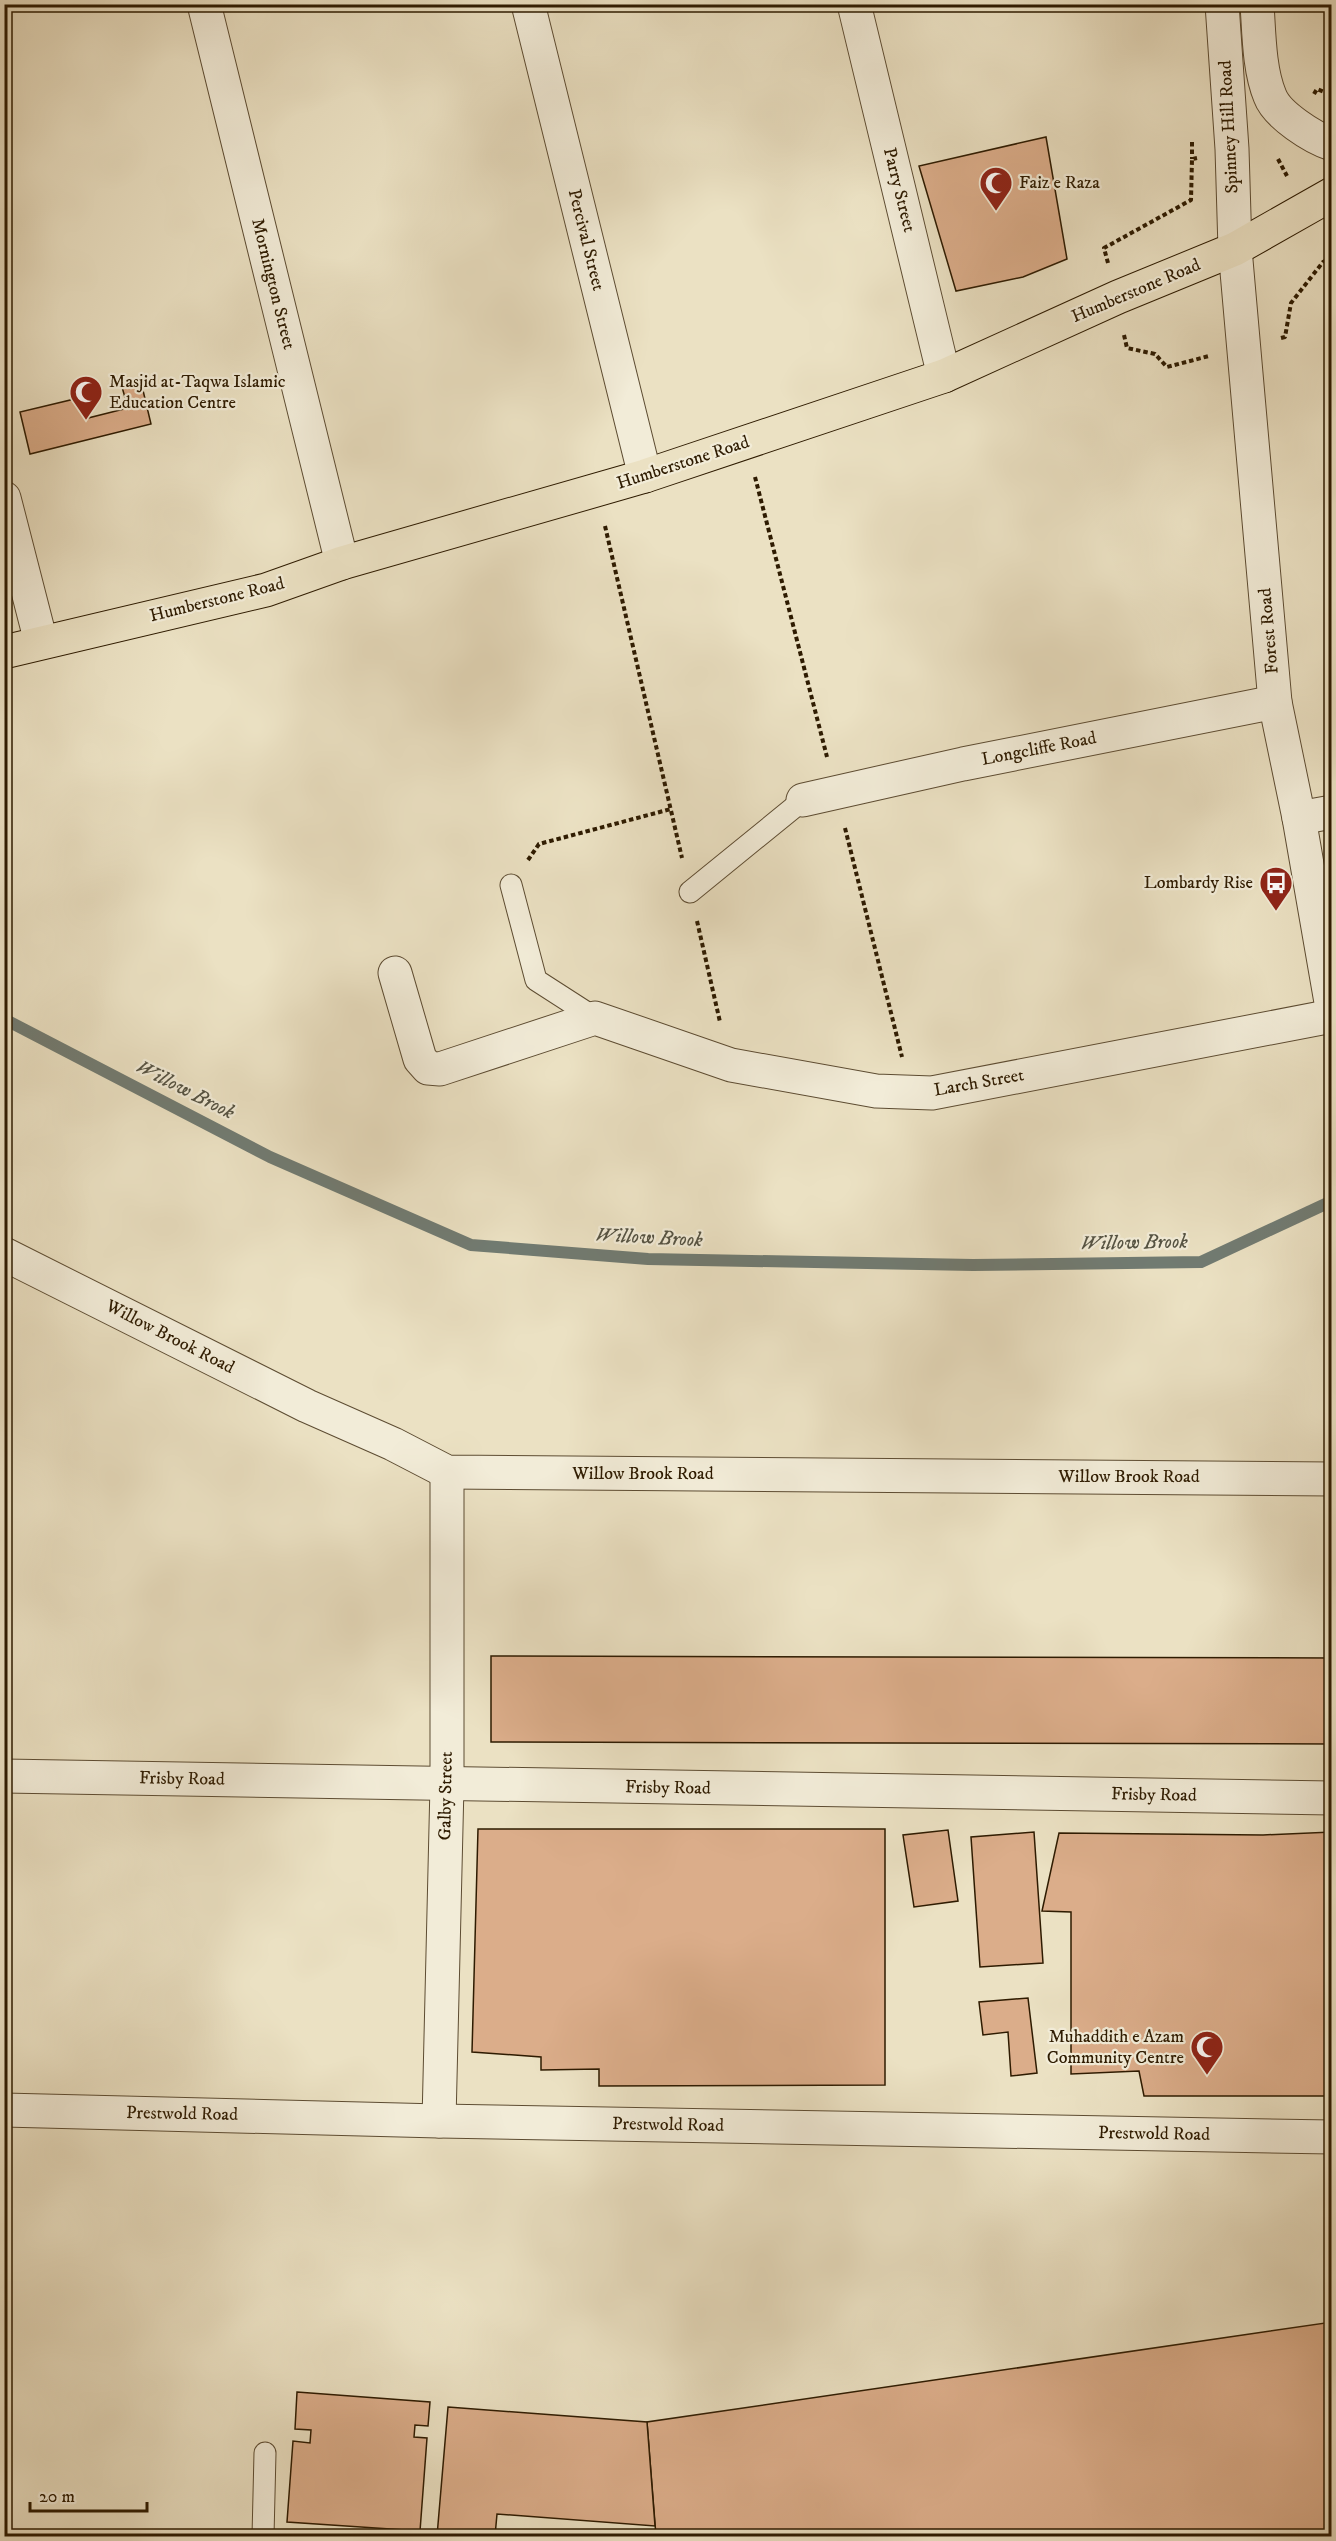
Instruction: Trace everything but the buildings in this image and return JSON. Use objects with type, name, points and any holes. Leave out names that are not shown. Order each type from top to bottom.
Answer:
[{"type":"main road","name":"Humberstone Road","points":[[4,652],[266,590],[342,563],[645,476],[944,376],[1118,297],[1235,249],[1332,194]]},
{"type":"street","name":"Mornington Street","points":[[204,4],[342,563]]},
{"type":"street","name":"Percival Street","points":[[528,4],[645,476]]},
{"type":"street","name":"Parry Street","points":[[854,4],[944,376]]},
{"type":"street","name":"Spinney Hill Road","points":[[1222,4],[1232,149],[1235,249]]},
{"type":"street","name":"Spinney Hill Road","points":[[1257,4],[1260,52],[1270,98],[1292,122],[1332,144]]},
{"type":"street","name":"Forest Road","points":[[1235,249],[1275,702],[1326,947],[1332,1008]]},
{"type":"street","points":[[4,498],[41,642]]},
{"type":"street","name":"Longcliffe Road","points":[[803,800],[974,762],[1275,702]]},
{"type":"street","points":[[1299,818],[1332,812]]},
{"type":"street","points":[[395,973],[420,1059],[428,1068],[440,1070],[595,1018]]},
{"type":"street","name":"Larch Street","points":[[595,1018],[730,1065],[876,1091],[932,1093],[1332,1016]]},
{"type":"street","name":"Willow Brook Road","points":[[4,1254],[307,1406],[393,1444],[447,1472],[1332,1479]]},
{"type":"street","name":"Galby Street","points":[[439,2121],[447,1785],[447,1472]]},
{"type":"street","name":"Frisby Road","points":[[4,1776],[1332,1798]]},
{"type":"street","name":"Prestwold Road","points":[[4,2110],[439,2121],[1332,2137]]},
{"type":"lane","points":[[690,892],[803,800]]},
{"type":"lane","points":[[511,885],[536,980],[595,1018]]},
{"type":"lane","points":[[263,2536],[265,2453]]},
{"type":"path","points":[[1245,347],[1285,337],[1291,303],[1323,262],[1332,257]]},
{"type":"path","points":[[596,491],[730,1065]]},
{"type":"path","points":[[511,885],[539,844],[671,809]]},
{"type":"waterway","name":"Willow Brook","points":[[4,1019],[270,1157],[471,1245],[648,1259],[973,1265],[1201,1262],[1332,1201]]},
{"type":"place","name":"Faiz e Raza","points":[[996,212]]},
{"type":"place","name":"Masjid at-Taqwa Islamic Education Centre","points":[[86,421]]},
{"type":"place","name":"Lombardy Rise","points":[[1276,912]]},
{"type":"place","name":"Muhaddith e Azam Community Centre","points":[[1207,2076]]}]
